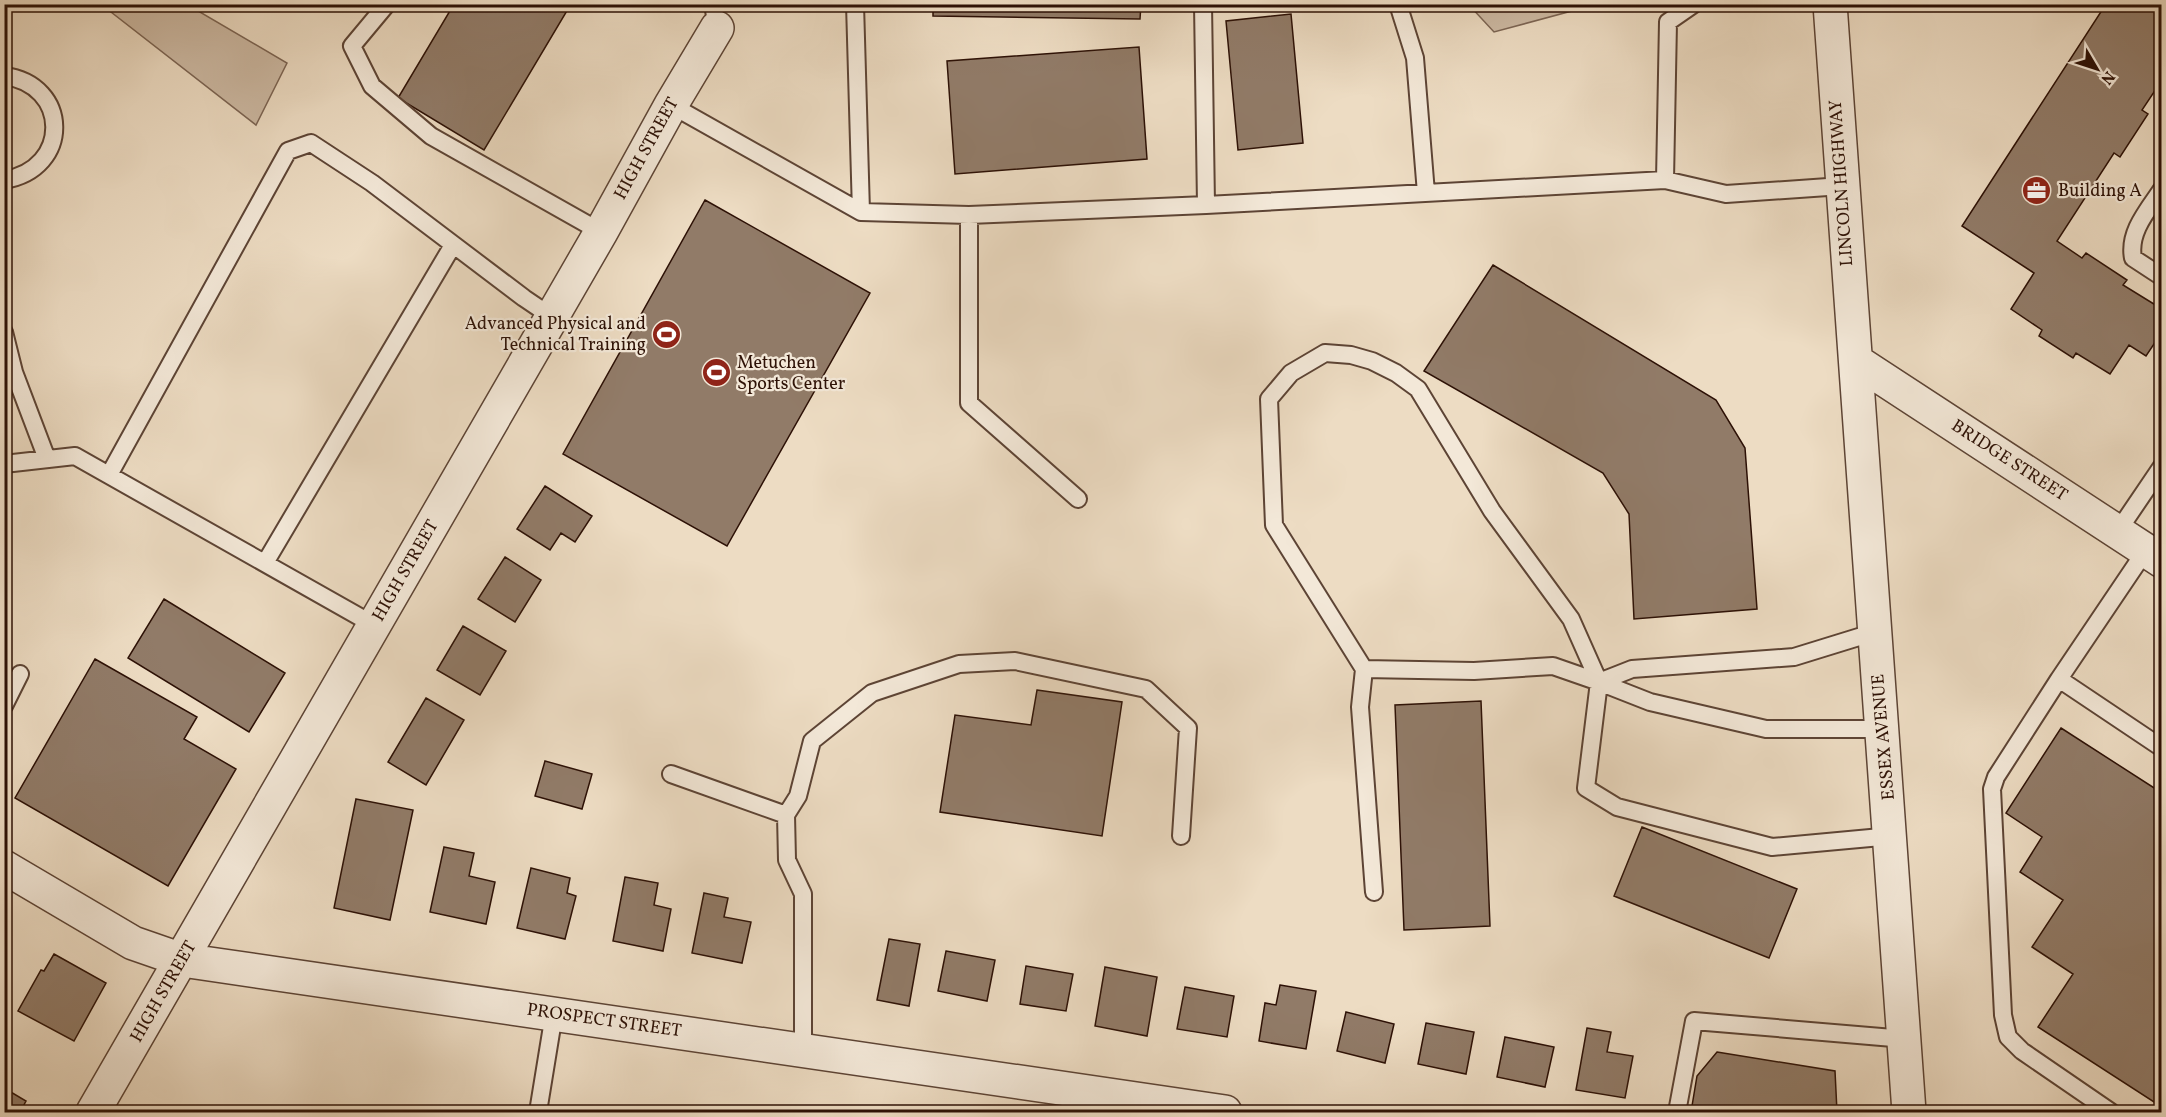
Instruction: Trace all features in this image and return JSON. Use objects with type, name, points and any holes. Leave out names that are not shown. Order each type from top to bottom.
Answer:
[{"type":"street","name":"LINCOLN HIGHWAY","points":[[1830,4],[1856,361]]},
{"type":"street","name":"HIGH STREET","points":[[93,1113],[602,232],[671,105],[715,16]]},
{"type":"street","name":"BRIDGE STREET","points":[[1856,361],[2154,556]]},
{"type":"street","name":"ESSEX AVENUE","points":[[1856,361],[1892,836],[1909,1113]]},
{"type":"street","name":"PROSPECT STREET","points":[[4,867],[133,944],[182,960],[1225,1113]]},
{"type":"lane","points":[[387,4],[352,46],[372,86],[431,136],[602,232]]},
{"type":"lane","points":[[855,4],[861,212]]},
{"type":"lane","points":[[1203,4],[1206,205]]},
{"type":"lane","points":[[1398,4],[1415,58],[1426,193]]},
{"type":"lane","points":[[1665,180],[1670,4]]},
{"type":"lane","points":[[1668,22],[1694,4]]},
{"type":"lane","points":[[4,76],[32,85],[44,96],[55,127],[53,144],[45,159],[33,171],[18,178],[4,180]]},
{"type":"lane","points":[[671,105],[861,212],[969,215],[1206,205],[1665,180],[1726,194],[1842,186]]},
{"type":"lane","points":[[109,475],[288,151],[311,143],[372,183],[552,317]]},
{"type":"lane","points":[[2162,189],[2135,231],[2131,246],[2133,258],[2162,278]]},
{"type":"lane","points":[[969,215],[969,403],[1078,499]]},
{"type":"lane","points":[[265,563],[453,245]]},
{"type":"lane","points":[[4,332],[14,372],[47,459]]},
{"type":"lane","points":[[1374,892],[1360,707],[1364,669],[1274,525],[1269,399],[1291,374],[1325,353],[1351,355],[1372,361],[1396,373],[1418,389],[1492,511],[1571,619],[1599,682],[1586,788],[1617,807],[1772,847],[1892,836]]},
{"type":"lane","points":[[4,464],[75,456],[374,625]]},
{"type":"lane","points":[[2118,531],[2162,466]]},
{"type":"lane","points":[[2111,1113],[2022,1051],[2008,1037],[2003,1015],[1992,789],[1996,777],[2059,680],[2154,556]]},
{"type":"lane","points":[[1599,682],[1632,669],[1794,657],[1875,632]]},
{"type":"lane","points":[[803,1050],[803,894],[787,860],[786,815],[798,796],[812,741],[872,693],[959,664],[1015,661],[1146,689],[1188,728],[1181,836]]},
{"type":"lane","points":[[1364,669],[1474,671],[1553,666],[1650,702],[1766,729],[1883,729]]},
{"type":"lane","points":[[4,706],[20,674]]},
{"type":"lane","points":[[2059,680],[2162,748]]},
{"type":"lane","points":[[671,774],[786,815]]},
{"type":"lane","points":[[538,1113],[554,1014]]},
{"type":"lane","points":[[1677,1113],[1694,1021],[1905,1039]]},
{"type":"shaded area","points":[[102,5],[188,5],[287,63],[256,125]]},
{"type":"shaded area","points":[[1469,5],[1594,5],[1494,32]]},
{"type":"building","points":[[454,4],[571,4],[484,150],[398,98]]},
{"type":"building","points":[[933,4],[1141,4],[1140,19],[933,16]]},
{"type":"building","name":"Building A","points":[[2106,4],[2162,4],[2162,80],[2142,110],[2148,114],[2120,157],[2114,153],[2057,241],[2082,258],[2086,253],[2127,280],[2123,285],[2162,309],[2162,332],[2146,356],[2129,345],[2110,374],[2076,353],[2073,358],[2039,336],[2042,330],[2011,309],[2034,273],[1962,226]]},
{"type":"building","points":[[1291,14],[1303,143],[1238,150],[1226,21]]},
{"type":"building","points":[[1139,47],[1147,159],[955,174],[947,61]]},
{"type":"building","name":"Metuchen Sports Center","points":[[705,200],[870,293],[727,546],[563,454]]},
{"type":"building","points":[[1493,265],[1716,400],[1745,448],[1757,609],[1634,619],[1629,514],[1603,473],[1424,371]]},
{"type":"building","points":[[545,486],[592,516],[575,542],[561,533],[550,550],[517,529]]},
{"type":"building","points":[[505,557],[541,580],[515,622],[478,599]]},
{"type":"building","points":[[164,599],[285,673],[249,732],[128,658]]},
{"type":"building","points":[[463,626],[506,651],[480,695],[437,670]]},
{"type":"building","points":[[95,659],[197,717],[184,739],[236,769],[168,886],[15,798]]},
{"type":"building","points":[[1037,690],[1122,702],[1102,836],[940,812],[955,715],[1031,725]]},
{"type":"building","points":[[426,698],[464,720],[426,785],[388,762]]},
{"type":"building","points":[[1481,701],[1490,926],[1404,930],[1395,705]]},
{"type":"building","points":[[2061,728],[2162,793],[2162,1091],[2154,1102],[2038,1027],[2073,974],[2032,947],[2063,900],[2020,872],[2042,837],[2006,813]]},
{"type":"building","points":[[545,761],[592,774],[582,809],[535,796]]},
{"type":"building","points":[[356,799],[413,810],[390,920],[334,908]]},
{"type":"building","points":[[1642,827],[1797,889],[1769,958],[1614,896]]},
{"type":"building","points":[[444,847],[474,853],[469,876],[495,882],[486,924],[430,912]]},
{"type":"building","points":[[531,868],[570,878],[567,893],[576,896],[565,939],[517,928]]},
{"type":"building","points":[[625,877],[658,883],[654,905],[671,909],[663,951],[613,941]]},
{"type":"building","points":[[704,893],[728,898],[724,917],[751,922],[742,963],[692,953]]},
{"type":"building","points":[[889,939],[920,944],[909,1006],[877,1000]]},
{"type":"building","points":[[946,951],[995,960],[987,1001],[938,991]]},
{"type":"building","points":[[54,954],[106,983],[74,1041],[18,1011],[41,970],[44,971]]},
{"type":"building","points":[[1026,966],[1073,974],[1066,1011],[1020,1004]]},
{"type":"building","points":[[1105,967],[1157,977],[1147,1036],[1095,1026]]},
{"type":"building","points":[[1280,985],[1316,991],[1306,1049],[1259,1041],[1265,1003],[1276,1005]]},
{"type":"building","points":[[1185,987],[1234,996],[1227,1037],[1177,1029]]},
{"type":"building","points":[[1346,1012],[1394,1024],[1385,1063],[1337,1051]]},
{"type":"building","points":[[1426,1023],[1474,1032],[1466,1074],[1418,1064]]},
{"type":"building","points":[[1587,1028],[1611,1032],[1607,1052],[1633,1056],[1625,1098],[1576,1090]]},
{"type":"building","points":[[1505,1037],[1554,1047],[1545,1087],[1497,1077]]},
{"type":"building","points":[[1717,1052],[1835,1071],[1837,1112],[1691,1112],[1697,1076]]},
{"type":"building","points":[[4,1088],[26,1101],[20,1112],[4,1112]]},
{"type":"place","name":"Building A","points":[[2037,191]]},
{"type":"place","name":"Advanced Physical and Technical Training","points":[[667,334]]},
{"type":"place","name":"Metuchen Sports Center","points":[[716,373]]}]
